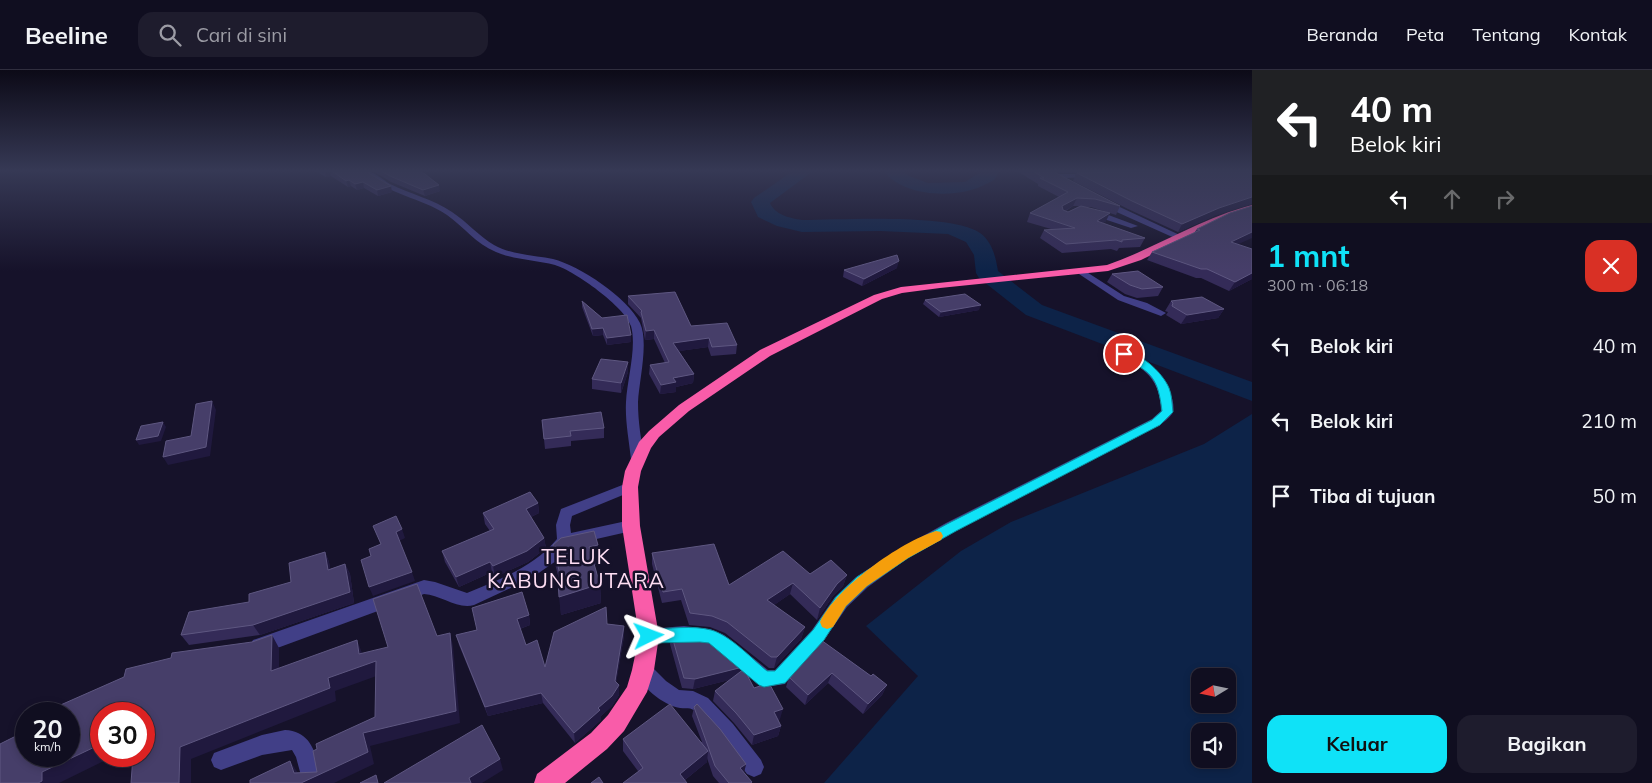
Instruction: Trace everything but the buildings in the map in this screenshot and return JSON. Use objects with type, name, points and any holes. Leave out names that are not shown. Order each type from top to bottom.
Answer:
[{"type":"highway","points":[[546,783],[598,741],[616,723],[636,692],[643,670],[649,636],[631,526],[630,487],[644,446],[654,434],[684,408],[765,353],[878,296],[901,290],[940,285],[1082,272],[1125,263],[1180,239],[1222,217],[1252,208]]},
{"type":"street","points":[[429,204],[449,213],[478,238],[499,251],[553,262],[571,268],[606,294],[630,316],[636,327],[638,337],[632,403],[633,428],[638,459]]},
{"type":"street","points":[[1107,204],[1180,239]]},
{"type":"street","points":[[1082,210],[1098,213],[1180,239]]},
{"type":"street","points":[[1082,272],[1121,298],[1144,305],[1161,313]]},
{"type":"street","points":[[649,636],[700,635],[712,637],[764,679],[779,678],[818,635],[841,602],[862,582],[903,554],[1156,422],[1167,412],[1164,389],[1146,364],[1111,350]]},
{"type":"street","points":[[565,540],[563,525],[566,514],[630,487]]},
{"type":"street","points":[[240,648],[280,639],[424,587],[439,589],[460,599],[468,600],[524,575],[551,557],[565,540],[631,526]]},
{"type":"street","points":[[643,670],[666,692],[679,699],[695,700],[700,704],[722,725],[754,767]]},
{"type":"street","points":[[221,760],[281,739],[292,738],[298,742],[313,783]]},
{"type":"water","points":[[1252,414],[1252,783],[824,783],[918,676],[866,626],[961,551],[1011,522],[1204,444]]},
{"type":"waterway","points":[[761,204],[765,213],[784,222],[802,226],[880,225],[951,228],[974,238],[985,255],[987,273],[1034,310],[1252,392]]},
{"type":"slow traffic","points":[[827,622],[841,602],[862,582],[903,554],[936,536]]},
{"type":"district","name":"TELUK KABUNG UTARA","points":[[576,568]]},
{"type":"route","points":[[649,636],[700,635],[712,637],[764,679],[779,678],[803,654],[841,602],[862,582],[903,554],[951,527],[1156,422],[1167,412],[1168,404],[1164,389],[1155,374],[1146,364],[1124,354]]}]
